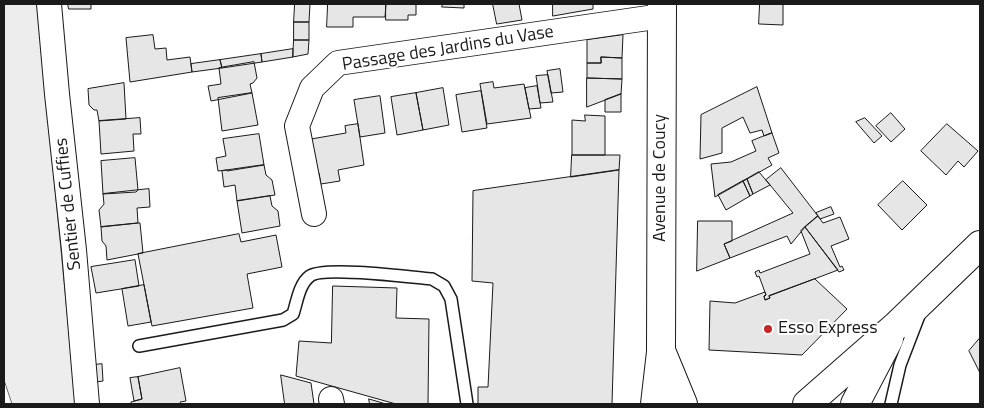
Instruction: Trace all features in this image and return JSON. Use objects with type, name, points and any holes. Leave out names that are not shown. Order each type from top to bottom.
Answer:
[{"type":"main road","name":"Avenue de Coucy","points":[[655,404],[661,352],[662,10]]},
{"type":"main road","points":[[807,404],[896,326],[980,245]]},
{"type":"main road","points":[[855,404],[896,326]]},
{"type":"main road","points":[[661,352],[683,404]]},
{"type":"street","name":"Sentier de Cuffies","points":[[50,4],[87,404]]},
{"type":"street","name":"Passage des Jardins du Vase","points":[[314,214],[297,126],[312,88],[338,63],[662,10]]},
{"type":"lane","points":[[139,346],[283,320],[293,314],[304,283],[311,275],[334,272],[432,279],[444,286],[451,299],[467,404]]},
{"type":"lane","points":[[891,404],[900,365],[926,296]]},
{"type":"shaded area","points":[[4,4],[37,4],[76,404],[12,404],[4,380]]},
{"type":"building","points":[[68,4],[91,4],[91,9],[69,9]]},
{"type":"building","points":[[295,4],[310,4],[309,22],[294,22]]},
{"type":"building","points":[[328,4],[386,4],[385,17],[353,17],[353,27],[327,27]]},
{"type":"building","points":[[386,4],[416,4],[416,15],[408,15],[408,20],[386,20]]},
{"type":"building","points":[[443,4],[464,4],[464,8],[442,7]]},
{"type":"building","points":[[493,4],[519,4],[522,20],[497,24]]},
{"type":"building","points":[[553,4],[593,4],[593,9],[553,16]]},
{"type":"building","points":[[760,4],[783,4],[783,25],[759,24]]},
{"type":"building","points":[[294,22],[309,22],[309,40],[294,40]]},
{"type":"building","points":[[153,35],[155,49],[166,48],[167,60],[190,57],[192,72],[130,82],[126,38]]},
{"type":"building","points":[[623,35],[622,58],[601,57],[601,63],[587,63],[587,40]]},
{"type":"building","points":[[294,40],[309,40],[308,54],[293,57]]},
{"type":"building","points":[[293,49],[293,57],[262,62],[261,54]]},
{"type":"building","points":[[261,54],[262,62],[222,68],[220,60]]},
{"type":"building","points":[[601,57],[622,58],[622,79],[587,78],[587,63],[601,63]]},
{"type":"building","points":[[220,60],[222,68],[192,72],[191,64]]},
{"type":"building","points":[[254,62],[257,78],[250,84],[252,93],[211,101],[208,86],[221,84],[219,68]]},
{"type":"building","points":[[560,69],[563,92],[551,93],[547,71]]},
{"type":"building","points":[[548,75],[553,102],[540,103],[536,76]]},
{"type":"building","points":[[587,78],[622,79],[621,94],[587,107]]},
{"type":"building","points":[[493,82],[494,88],[524,84],[531,118],[487,124],[480,84]]},
{"type":"building","points":[[124,83],[126,119],[99,121],[97,110],[94,110],[89,105],[88,89]]},
{"type":"building","points":[[537,86],[541,108],[529,109],[525,88]]},
{"type":"building","points":[[757,87],[772,133],[764,136],[762,130],[750,133],[743,117],[722,128],[722,153],[700,159],[701,115]]},
{"type":"building","points":[[443,88],[449,125],[423,130],[416,93]]},
{"type":"building","points":[[481,91],[487,128],[462,132],[456,95]]},
{"type":"building","points":[[252,93],[258,125],[222,131],[218,98]]},
{"type":"building","points":[[416,93],[423,130],[397,135],[391,97]]},
{"type":"building","points":[[621,94],[621,112],[605,112],[605,100]]},
{"type":"building","points":[[380,96],[385,133],[360,137],[354,100]]},
{"type":"building","points":[[891,113],[905,129],[891,142],[876,126]]},
{"type":"building","points":[[585,115],[605,116],[605,155],[572,155],[572,120],[585,121]]},
{"type":"building","points":[[140,118],[141,134],[133,134],[134,151],[101,154],[99,121]]},
{"type":"building","points":[[865,118],[882,136],[874,143],[856,122]]},
{"type":"building","points":[[358,124],[364,165],[338,170],[340,181],[321,184],[319,173],[317,173],[311,139],[346,133],[345,126]]},
{"type":"building","points":[[947,124],[978,151],[964,167],[958,161],[946,175],[921,151]]},
{"type":"building","points":[[772,133],[779,153],[768,158],[772,165],[715,197],[711,164],[731,162],[756,151],[752,141]]},
{"type":"building","points":[[259,134],[264,165],[218,171],[216,158],[226,156],[223,139]]},
{"type":"building","points":[[572,155],[620,155],[619,170],[571,177]]},
{"type":"building","points":[[135,158],[138,190],[136,192],[103,194],[101,161]]},
{"type":"building","points":[[264,165],[266,175],[272,180],[275,195],[237,201],[235,185],[224,187],[222,171]]},
{"type":"building","points":[[781,168],[818,216],[805,227],[791,244],[787,236],[730,258],[724,244],[793,213],[766,180]]},
{"type":"building","points":[[619,170],[612,404],[478,404],[478,387],[488,387],[493,283],[472,281],[473,191]]},
{"type":"building","points":[[759,172],[770,185],[753,194],[747,179]]},
{"type":"building","points":[[747,179],[753,194],[750,196],[743,181]]},
{"type":"building","points":[[743,181],[750,196],[726,210],[718,195]]},
{"type":"building","points":[[903,181],[927,205],[902,230],[878,205]]},
{"type":"building","points":[[149,189],[150,207],[137,208],[138,223],[101,227],[99,210],[104,204],[103,194]]},
{"type":"building","points":[[270,196],[272,206],[278,211],[280,226],[242,233],[237,201]]},
{"type":"building","points":[[831,207],[834,214],[820,219],[816,213]]},
{"type":"building","points":[[818,216],[823,223],[840,217],[849,239],[831,246],[840,267],[842,266],[844,270],[839,272],[805,227]]},
{"type":"building","points":[[698,221],[732,221],[732,241],[724,244],[730,258],[697,271]]},
{"type":"building","points":[[140,223],[143,253],[107,260],[106,246],[102,241],[101,227]]},
{"type":"building","points":[[805,227],[838,270],[769,296],[770,298],[765,300],[764,296],[766,295],[759,276],[757,277],[755,272],[759,270],[760,273],[810,254],[801,231]]},
{"type":"building","points":[[239,234],[241,242],[276,235],[282,267],[247,274],[253,308],[152,326],[138,254]]},
{"type":"building","points":[[135,260],[139,286],[96,293],[91,267]]},
{"type":"building","name":"Esso Express","points":[[815,279],[847,309],[802,355],[709,350],[710,301],[735,303],[765,292],[765,300],[770,298],[769,296]]},
{"type":"building","points":[[144,285],[151,322],[128,326],[122,289]]},
{"type":"building","points":[[333,286],[397,288],[396,318],[429,319],[428,404],[396,404],[296,376],[299,341],[331,343]]},
{"type":"building","points":[[980,338],[980,373],[969,351]]},
{"type":"building","points":[[102,364],[103,381],[96,382],[94,365]]},
{"type":"building","points":[[180,368],[186,401],[180,402],[181,404],[131,404],[131,402],[142,399],[138,377]]},
{"type":"building","points":[[281,375],[311,383],[314,404],[285,404]]},
{"type":"building","points":[[138,377],[142,399],[134,401],[130,378]]},
{"type":"building","points":[[369,399],[386,404],[370,404]]},
{"type":"place","name":"Esso Express","points":[[768,329]]}]
